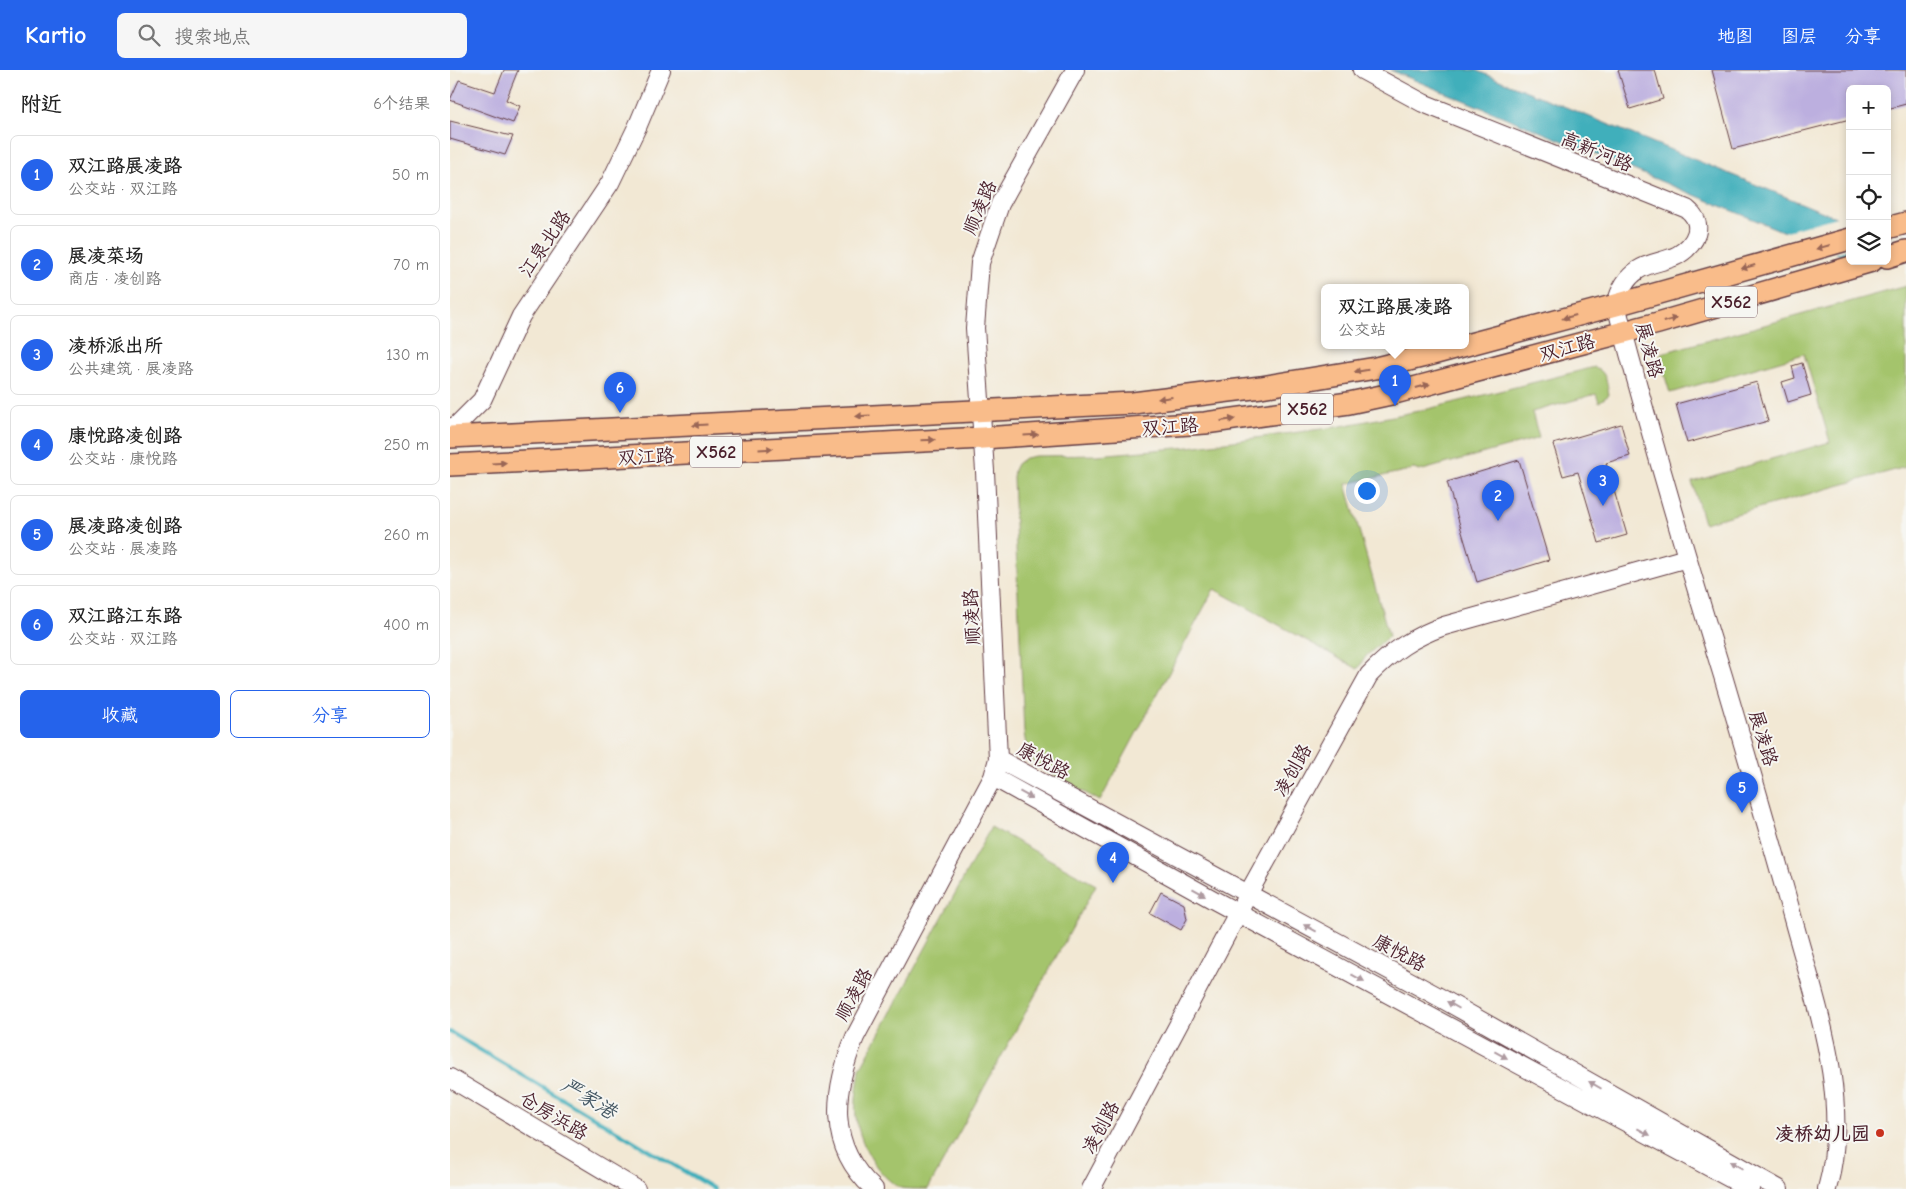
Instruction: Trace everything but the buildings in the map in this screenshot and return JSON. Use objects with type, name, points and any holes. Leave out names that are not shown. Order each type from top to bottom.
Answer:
[{"type":"main road","name":"双江路","points":[[1469,344],[1616,305],[1846,240]]},
{"type":"main road","points":[[1891,256],[1906,251]]},
{"type":"main road","name":"双江路","points":[[450,465],[983,438],[1205,423],[1391,394],[1624,333],[1858,265]]},
{"type":"main road","name":"双江路","points":[[450,437],[559,433],[981,409],[1132,403],[1376,368],[1450,349]]},
{"type":"street","name":"江泉北路","points":[[450,428],[457,426],[482,400],[521,316],[610,183],[662,70]]},
{"type":"street","name":"顺凌路","points":[[874,1189],[867,1183],[844,1146],[837,1122],[838,1095],[844,1063],[854,1037],[993,777],[998,759],[983,438],[975,328],[980,263],[1000,204],[1075,70]]},
{"type":"street","name":"高新河路","points":[[1362,70],[1422,102],[1687,209],[1693,214],[1698,223],[1698,229],[1695,238],[1688,247],[1677,255],[1636,270],[1619,292],[1616,305]]},
{"type":"street","name":"展凌路","points":[[1616,305],[1653,442],[1762,806],[1828,1052],[1837,1117],[1830,1179],[1827,1189]]},
{"type":"street","name":"凌创路","points":[[1091,1189],[1248,894],[1369,675],[1386,656],[1418,636],[1444,626],[1687,558]]},
{"type":"street","name":"康悦路","points":[[998,759],[1439,997],[1779,1189]]},
{"type":"street","name":"康悦路","points":[[993,777],[1238,913],[1750,1189]]},
{"type":"street","name":"仓房浜路","points":[[450,1078],[636,1189]]},
{"type":"green space","points":[[1906,286],[1906,467],[1704,523],[1692,482],[1830,442],[1804,354],[1670,393],[1660,360],[1662,353]]},
{"type":"green space","points":[[1595,367],[1604,375],[1609,395],[1599,402],[1596,394],[1532,412],[1539,438],[1419,471],[1414,469],[1346,484],[1389,636],[1366,656],[1358,669],[1214,589],[1100,801],[1040,768],[1033,760],[1027,748],[1024,733],[1013,478],[1017,464],[1025,458],[1035,456],[1097,455],[1189,447],[1336,427],[1424,410]]},
{"type":"green space","points":[[991,827],[1096,885],[928,1189],[901,1188],[885,1177],[878,1169],[867,1151],[859,1132],[856,1096],[860,1069]]},
{"type":"water","points":[[1390,70],[1475,70],[1846,221],[1846,257]]},
{"type":"pier","points":[[1840,216],[1846,219],[1846,250],[1831,254],[1780,233]]},
{"type":"pier","points":[[1900,241],[1906,244],[1906,276],[1893,280],[1856,265],[1891,265],[1891,244]]},
{"type":"waterway","name":"严家港","points":[[450,1032],[714,1189]]},
{"type":"place","name":"双江路展凌路","points":[[1395,406]]},
{"type":"place","name":"双江路江东路","points":[[620,413]]},
{"type":"place","name":"凌桥派出所","points":[[1603,506]]},
{"type":"place","name":"展凌菜场","points":[[1498,521]]},
{"type":"place","name":"展凌路凌创路","points":[[1742,813]]},
{"type":"place","name":"康悦路凌创路","points":[[1113,883]]},
{"type":"place","name":"凌桥幼儿园","points":[[1880,1133]]}]
